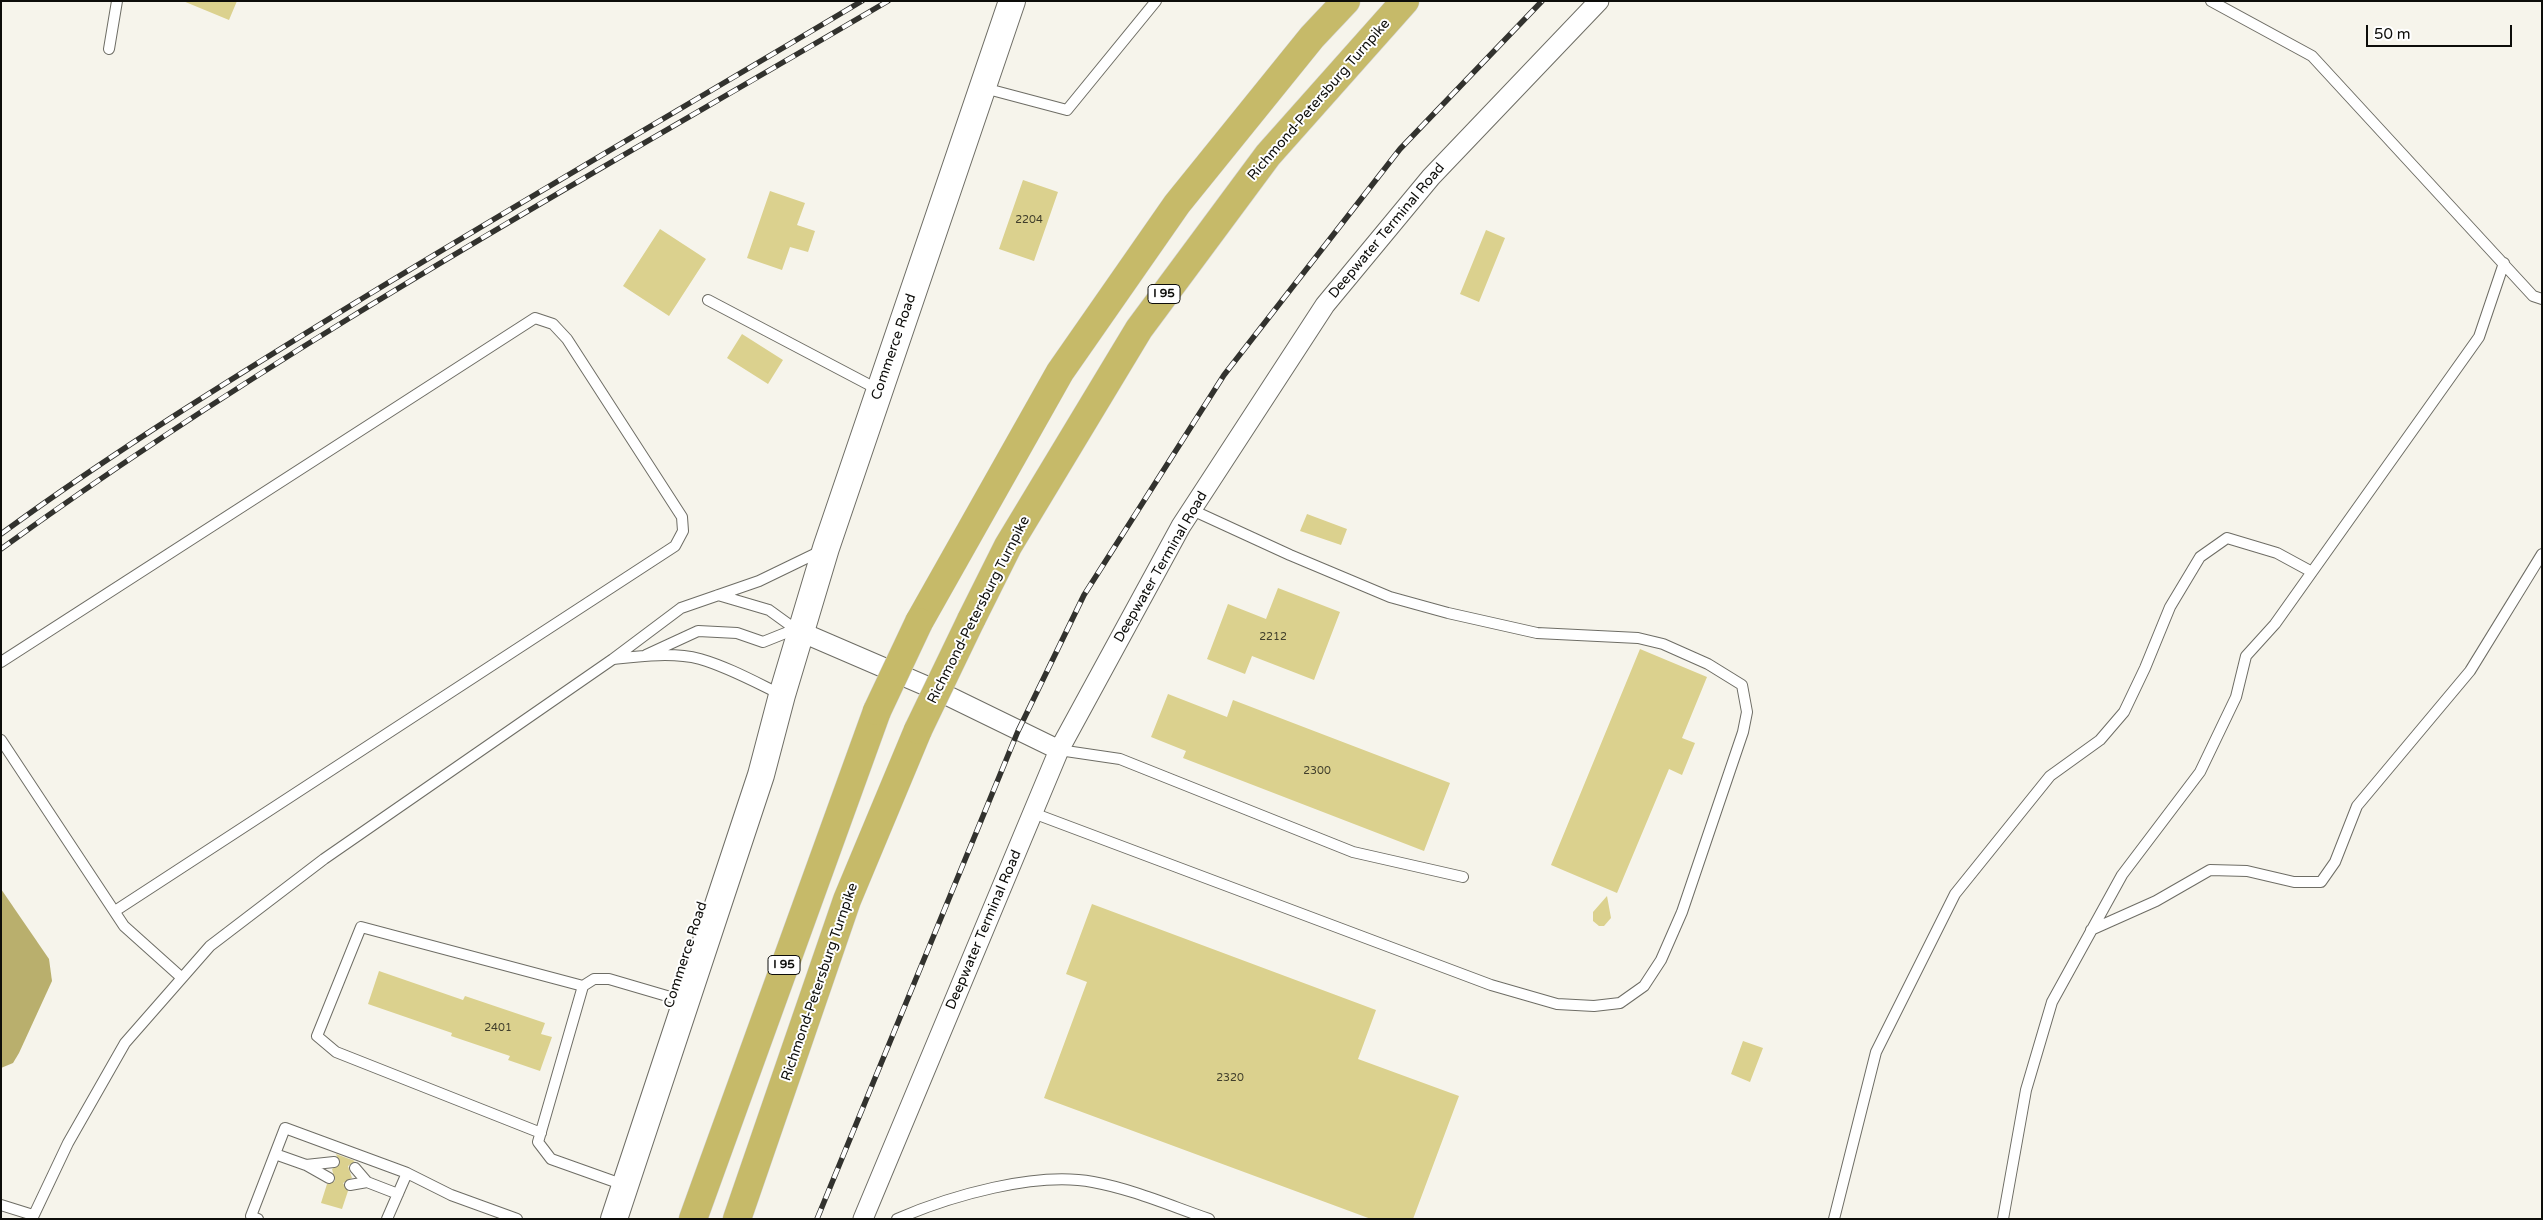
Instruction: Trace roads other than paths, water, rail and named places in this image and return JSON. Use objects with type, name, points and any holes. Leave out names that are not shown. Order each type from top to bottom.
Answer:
[{"type":"highway","name":"I 95","points":[[693,1219],[877,711],[919,622],[1060,372],[1177,204],[1312,37],[1346,1]]},
{"type":"highway","name":"Richmond-Petersburg Turnpike","points":[[737,1219],[847,900],[918,730],[1008,546],[1138,329],[1268,154],[1405,1]]},
{"type":"main road","name":"Commerce Road","points":[[597,1219],[618,1182],[678,999],[761,775],[797,631],[984,88],[1012,1]]},
{"type":"main road","name":"Commerce Road","points":[[614,1219],[618,1182]]},
{"type":"street","name":"Deepwater Terminal Road","points":[[863,1219],[1060,750],[1192,510],[1325,305],[1431,176],[1600,1]]},
{"type":"street","points":[[797,631],[938,691],[1060,750]]},
{"type":"lane","points":[[109,49],[116,1]]},
{"type":"lane","points":[[984,88],[1066,110],[1156,1]]},
{"type":"lane","points":[[2211,1],[2312,56],[2534,296],[2542,299]]},
{"type":"lane","points":[[2003,1219],[2026,1090],[2052,1002],[2122,875],[2200,772],[2236,697],[2246,656],[2275,624],[2479,337],[2504,264]]},
{"type":"lane","points":[[708,300],[879,390]]},
{"type":"lane","points":[[1,662],[535,318],[553,324],[568,339],[682,517],[683,531],[675,546],[115,911]]},
{"type":"lane","points":[[1033,813],[1491,985],[1557,1004],[1594,1006],[1620,1003],[1644,986],[1662,960],[1682,912],[1743,732],[1747,712],[1742,685],[1708,664],[1663,644],[1646,640],[1537,633],[1448,614],[1390,597],[1192,510]]},
{"type":"lane","points":[[1834,1219],[1876,1052],[1955,894],[2050,776],[2100,740],[2124,712],[2146,668],[2170,607],[2200,557],[2227,538],[2277,553],[2312,572]]},
{"type":"lane","points":[[1,1205],[32,1217],[68,1143],[125,1043],[210,946],[324,858],[613,659],[681,608],[758,581],[826,548]]},
{"type":"lane","points":[[2091,930],[2156,901],[2210,870],[2246,871],[2294,882],[2321,882],[2335,862],[2358,806],[2470,671],[2542,554]]},
{"type":"lane","points":[[718,595],[769,610],[797,631]]},
{"type":"lane","points":[[645,656],[698,631],[737,633],[763,642],[797,631]]},
{"type":"lane","points":[[613,659],[645,656],[697,659],[726,668],[782,695]]},
{"type":"lane","points":[[1,740],[124,926],[182,978]]},
{"type":"lane","points":[[1060,750],[1120,759],[1353,852],[1463,877]]},
{"type":"lane","points":[[541,1133],[336,1052],[317,1036],[361,927],[583,986]]},
{"type":"lane","points":[[618,1182],[552,1159],[538,1142],[583,986],[594,979],[609,979],[678,999]]},
{"type":"lane","points":[[252,1218],[285,1128],[407,1173],[451,1196],[518,1219]]},
{"type":"lane","points":[[275,1154],[306,1165],[329,1178]]},
{"type":"lane","points":[[306,1165],[334,1162]]},
{"type":"lane","points":[[355,1168],[367,1182],[398,1194]]},
{"type":"lane","points":[[388,1219],[407,1173]]},
{"type":"lane","points":[[897,1219],[962,1195],[1048,1180],[1092,1182],[1209,1219]]},
{"type":"lane","points":[[350,1185],[367,1182]]},
{"type":"railway","points":[[1,534],[89,472],[180,412],[363,298],[862,1]]},
{"type":"railway","points":[[1,549],[108,474],[326,332],[550,198],[888,1]]},
{"type":"railway","points":[[817,1219],[1018,731],[1084,595],[1224,375],[1400,149],[1542,1]]}]
